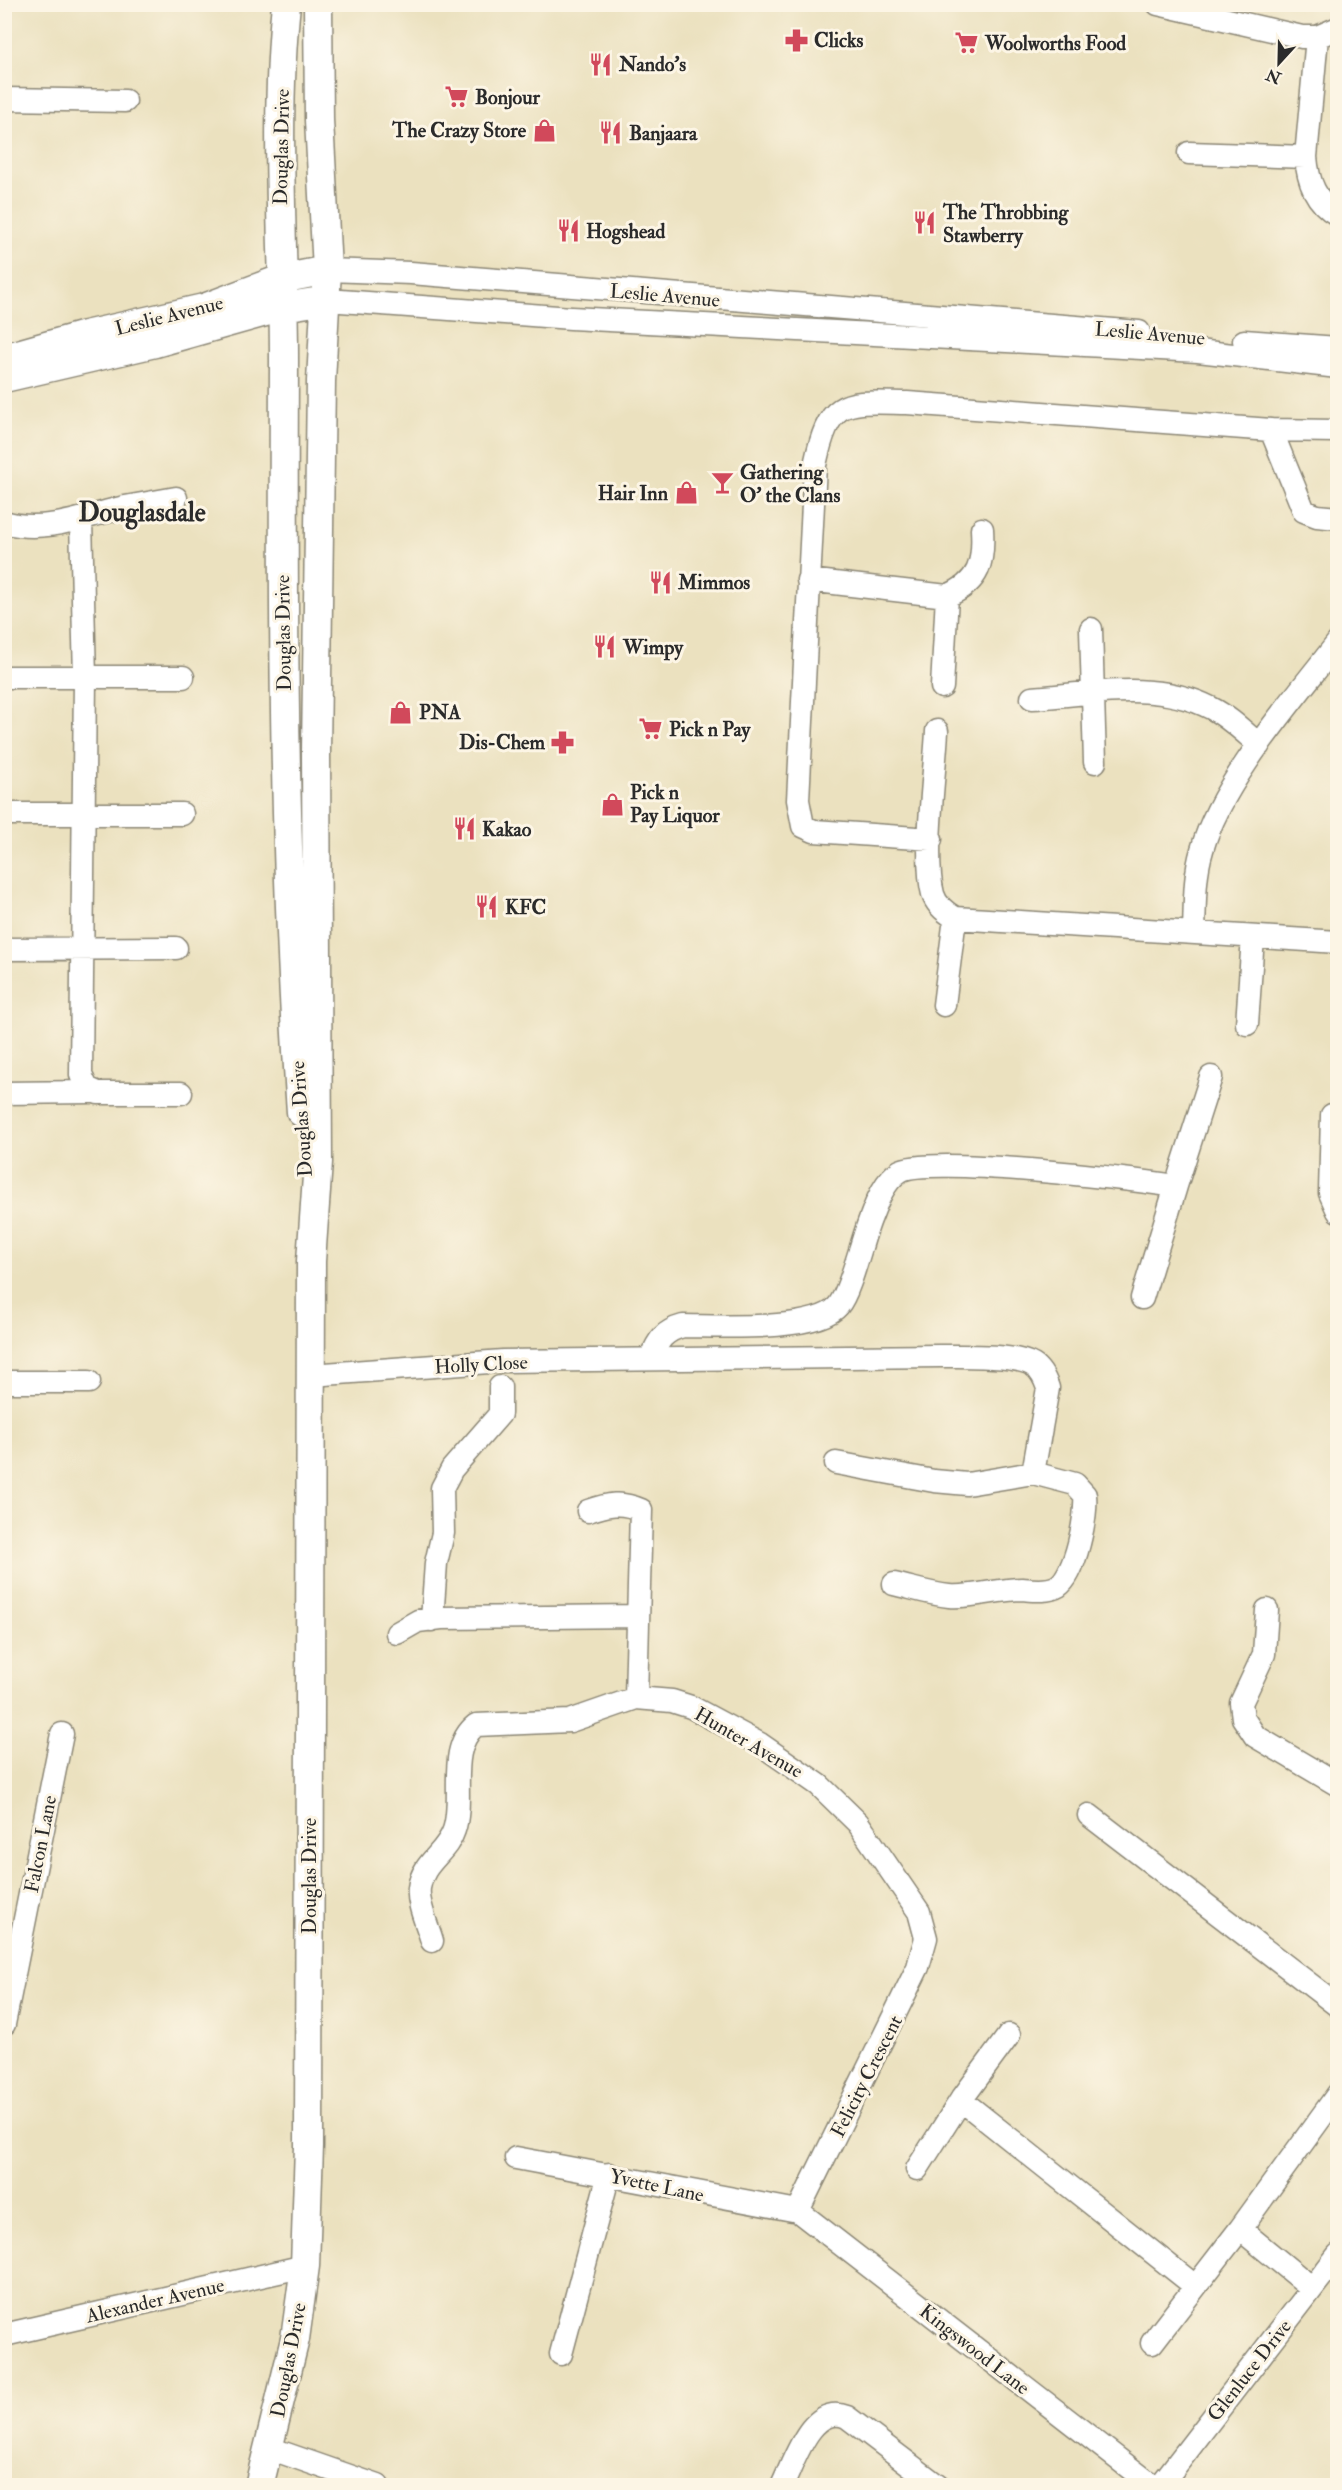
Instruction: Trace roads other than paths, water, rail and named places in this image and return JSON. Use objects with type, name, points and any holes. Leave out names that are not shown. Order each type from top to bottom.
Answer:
[{"type":"street","name":"Douglas Drive","points":[[259,2486],[293,2349],[305,2266],[309,2146],[311,1261],[297,1054],[287,835],[282,548],[284,358],[280,153],[286,4]]},
{"type":"street","name":"Douglas Drive","points":[[311,1261],[318,1162],[315,752],[321,404],[327,300],[319,120],[318,4]]},
{"type":"street","points":[[1158,4],[1254,14],[1293,36],[1317,37],[1338,28]]},
{"type":"street","points":[[1317,37],[1306,157],[1311,187],[1326,207],[1338,215]]},
{"type":"street","points":[[4,99],[125,100]]},
{"type":"street","points":[[1189,153],[1306,157]]},
{"type":"street","name":"Leslie Avenue","points":[[4,358],[85,335],[204,308],[281,279],[327,270],[411,273],[1338,348]]},
{"type":"street","name":"Leslie Avenue","points":[[4,378],[283,308],[327,300],[462,308],[571,318],[1198,351],[1338,368]]},
{"type":"street","points":[[231,322],[263,338],[284,358]]},
{"type":"street","points":[[931,839],[814,831],[803,826],[798,800],[808,580],[818,450],[832,415],[847,404],[907,403],[1271,429],[1335,431]]},
{"type":"street","points":[[1271,429],[1304,511],[1317,516],[1338,518]]},
{"type":"street","points":[[4,522],[31,526],[81,520],[123,508],[176,498]]},
{"type":"street","points":[[81,520],[85,678],[81,1075],[83,1082],[91,1092]]},
{"type":"street","points":[[808,580],[947,597],[961,590],[972,580],[980,567],[983,550],[982,529]]},
{"type":"street","points":[[942,687],[947,597]]},
{"type":"street","points":[[1090,629],[1095,762]]},
{"type":"street","points":[[1194,933],[1198,865],[1204,843],[1224,801],[1259,745],[1338,642]]},
{"type":"street","points":[[4,677],[183,677]]},
{"type":"street","points":[[1032,698],[1156,693],[1190,700],[1218,712],[1259,745]]},
{"type":"street","points":[[937,731],[931,839],[933,893],[942,908],[955,918],[1338,942]]},
{"type":"street","points":[[4,814],[182,814]]},
{"type":"street","points":[[944,1005],[955,918]]},
{"type":"street","points":[[1246,1024],[1253,937]]},
{"type":"street","points":[[4,949],[176,948]]},
{"type":"street","points":[[1142,1298],[1211,1077]]},
{"type":"street","points":[[4,1093],[181,1094]]},
{"type":"street","points":[[1332,1115],[1330,1193],[1338,1212]]},
{"type":"street","points":[[651,1358],[665,1333],[683,1326],[815,1320],[838,1307],[844,1297],[860,1245],[878,1200],[892,1177],[902,1169],[926,1166],[1009,1170],[1116,1177],[1176,1186]]},
{"type":"street","name":"Holly Close","points":[[311,1374],[503,1361],[651,1358],[959,1356],[1028,1363],[1039,1371],[1048,1388],[1033,1473]]},
{"type":"street","points":[[4,1382],[89,1382]]},
{"type":"street","points":[[432,1620],[436,1563],[443,1533],[442,1488],[452,1469],[500,1414],[500,1386]]},
{"type":"street","points":[[836,1463],[933,1481],[967,1484],[1033,1473],[1075,1484],[1085,1495],[1085,1514],[1078,1543],[1065,1578],[1059,1585],[1045,1590],[993,1590],[961,1596],[936,1594],[894,1584]]},
{"type":"street","points":[[588,1510],[612,1503],[627,1504],[641,1509],[636,1698]]},
{"type":"street","points":[[1267,1610],[1264,1654],[1241,1703],[1243,1718],[1255,1736],[1338,1785]]},
{"type":"street","points":[[397,1633],[418,1621],[432,1620],[637,1616]]},
{"type":"street","name":"Hunter Avenue","points":[[432,1941],[418,1892],[421,1876],[455,1829],[461,1747],[467,1732],[476,1725],[570,1720],[636,1698],[672,1701],[691,1707],[760,1744],[819,1785],[858,1823],[919,1912],[926,1938]]},
{"type":"street","name":"Falcon Lane","points":[[4,2024],[62,1734]]},
{"type":"street","points":[[1089,1815],[1338,2006]]},
{"type":"street","name":"Felicity Crescent","points":[[798,2211],[903,2002],[924,1950],[926,1938]]},
{"type":"street","points":[[917,2169],[961,2100],[1009,2035]]},
{"type":"street","points":[[1152,2343],[1240,2229],[1338,2094]]},
{"type":"street","points":[[961,2100],[1195,2286]]},
{"type":"street","name":"Yvette Lane","points":[[516,2158],[609,2174],[680,2191],[798,2211]]},
{"type":"street","points":[[561,2354],[609,2174]]},
{"type":"street","name":"Kingswood Lane","points":[[798,2211],[1152,2486]]},
{"type":"street","points":[[1240,2229],[1312,2288]]},
{"type":"street","name":"Glenluce Drive","points":[[1160,2486],[1338,2255]]},
{"type":"street","name":"Alexander Avenue","points":[[4,2335],[305,2266]]},
{"type":"street","points":[[782,2486],[815,2425],[824,2416],[837,2413],[847,2417],[938,2486]]},
{"type":"street","points":[[269,2448],[378,2486]]},
{"type":"place","name":"Clicks","points":[[796,40]]},
{"type":"place","name":"Woolworths Food","points":[[967,43]]},
{"type":"place","name":"Nando's","points":[[601,64]]},
{"type":"place","name":"Bonjour","points":[[457,97]]},
{"type":"place","name":"The Crazy Store","points":[[544,130]]},
{"type":"place","name":"Banjaara","points":[[611,133]]},
{"type":"place","name":"The Throbbing Stawberry","points":[[925,223]]},
{"type":"place","name":"Hogshead","points":[[568,231]]},
{"type":"place","name":"Gathering O' the Clans","points":[[722,483]]},
{"type":"place","name":"Hair Inn","points":[[686,493]]},
{"type":"place","name":"Mimmos","points":[[660,582]]},
{"type":"place","name":"Wimpy","points":[[605,647]]},
{"type":"place","name":"PNA","points":[[401,712]]},
{"type":"place","name":"Pick n Pay","points":[[651,729]]},
{"type":"place","name":"Dis-Chem","points":[[563,742]]},
{"type":"place","name":"Pick n Pay Liquor","points":[[612,804]]},
{"type":"place","name":"Kakao","points":[[464,829]]},
{"type":"place","name":"KFC","points":[[487,907]]},
{"type":"district","name":"Douglasdale","points":[[142,512]]}]
